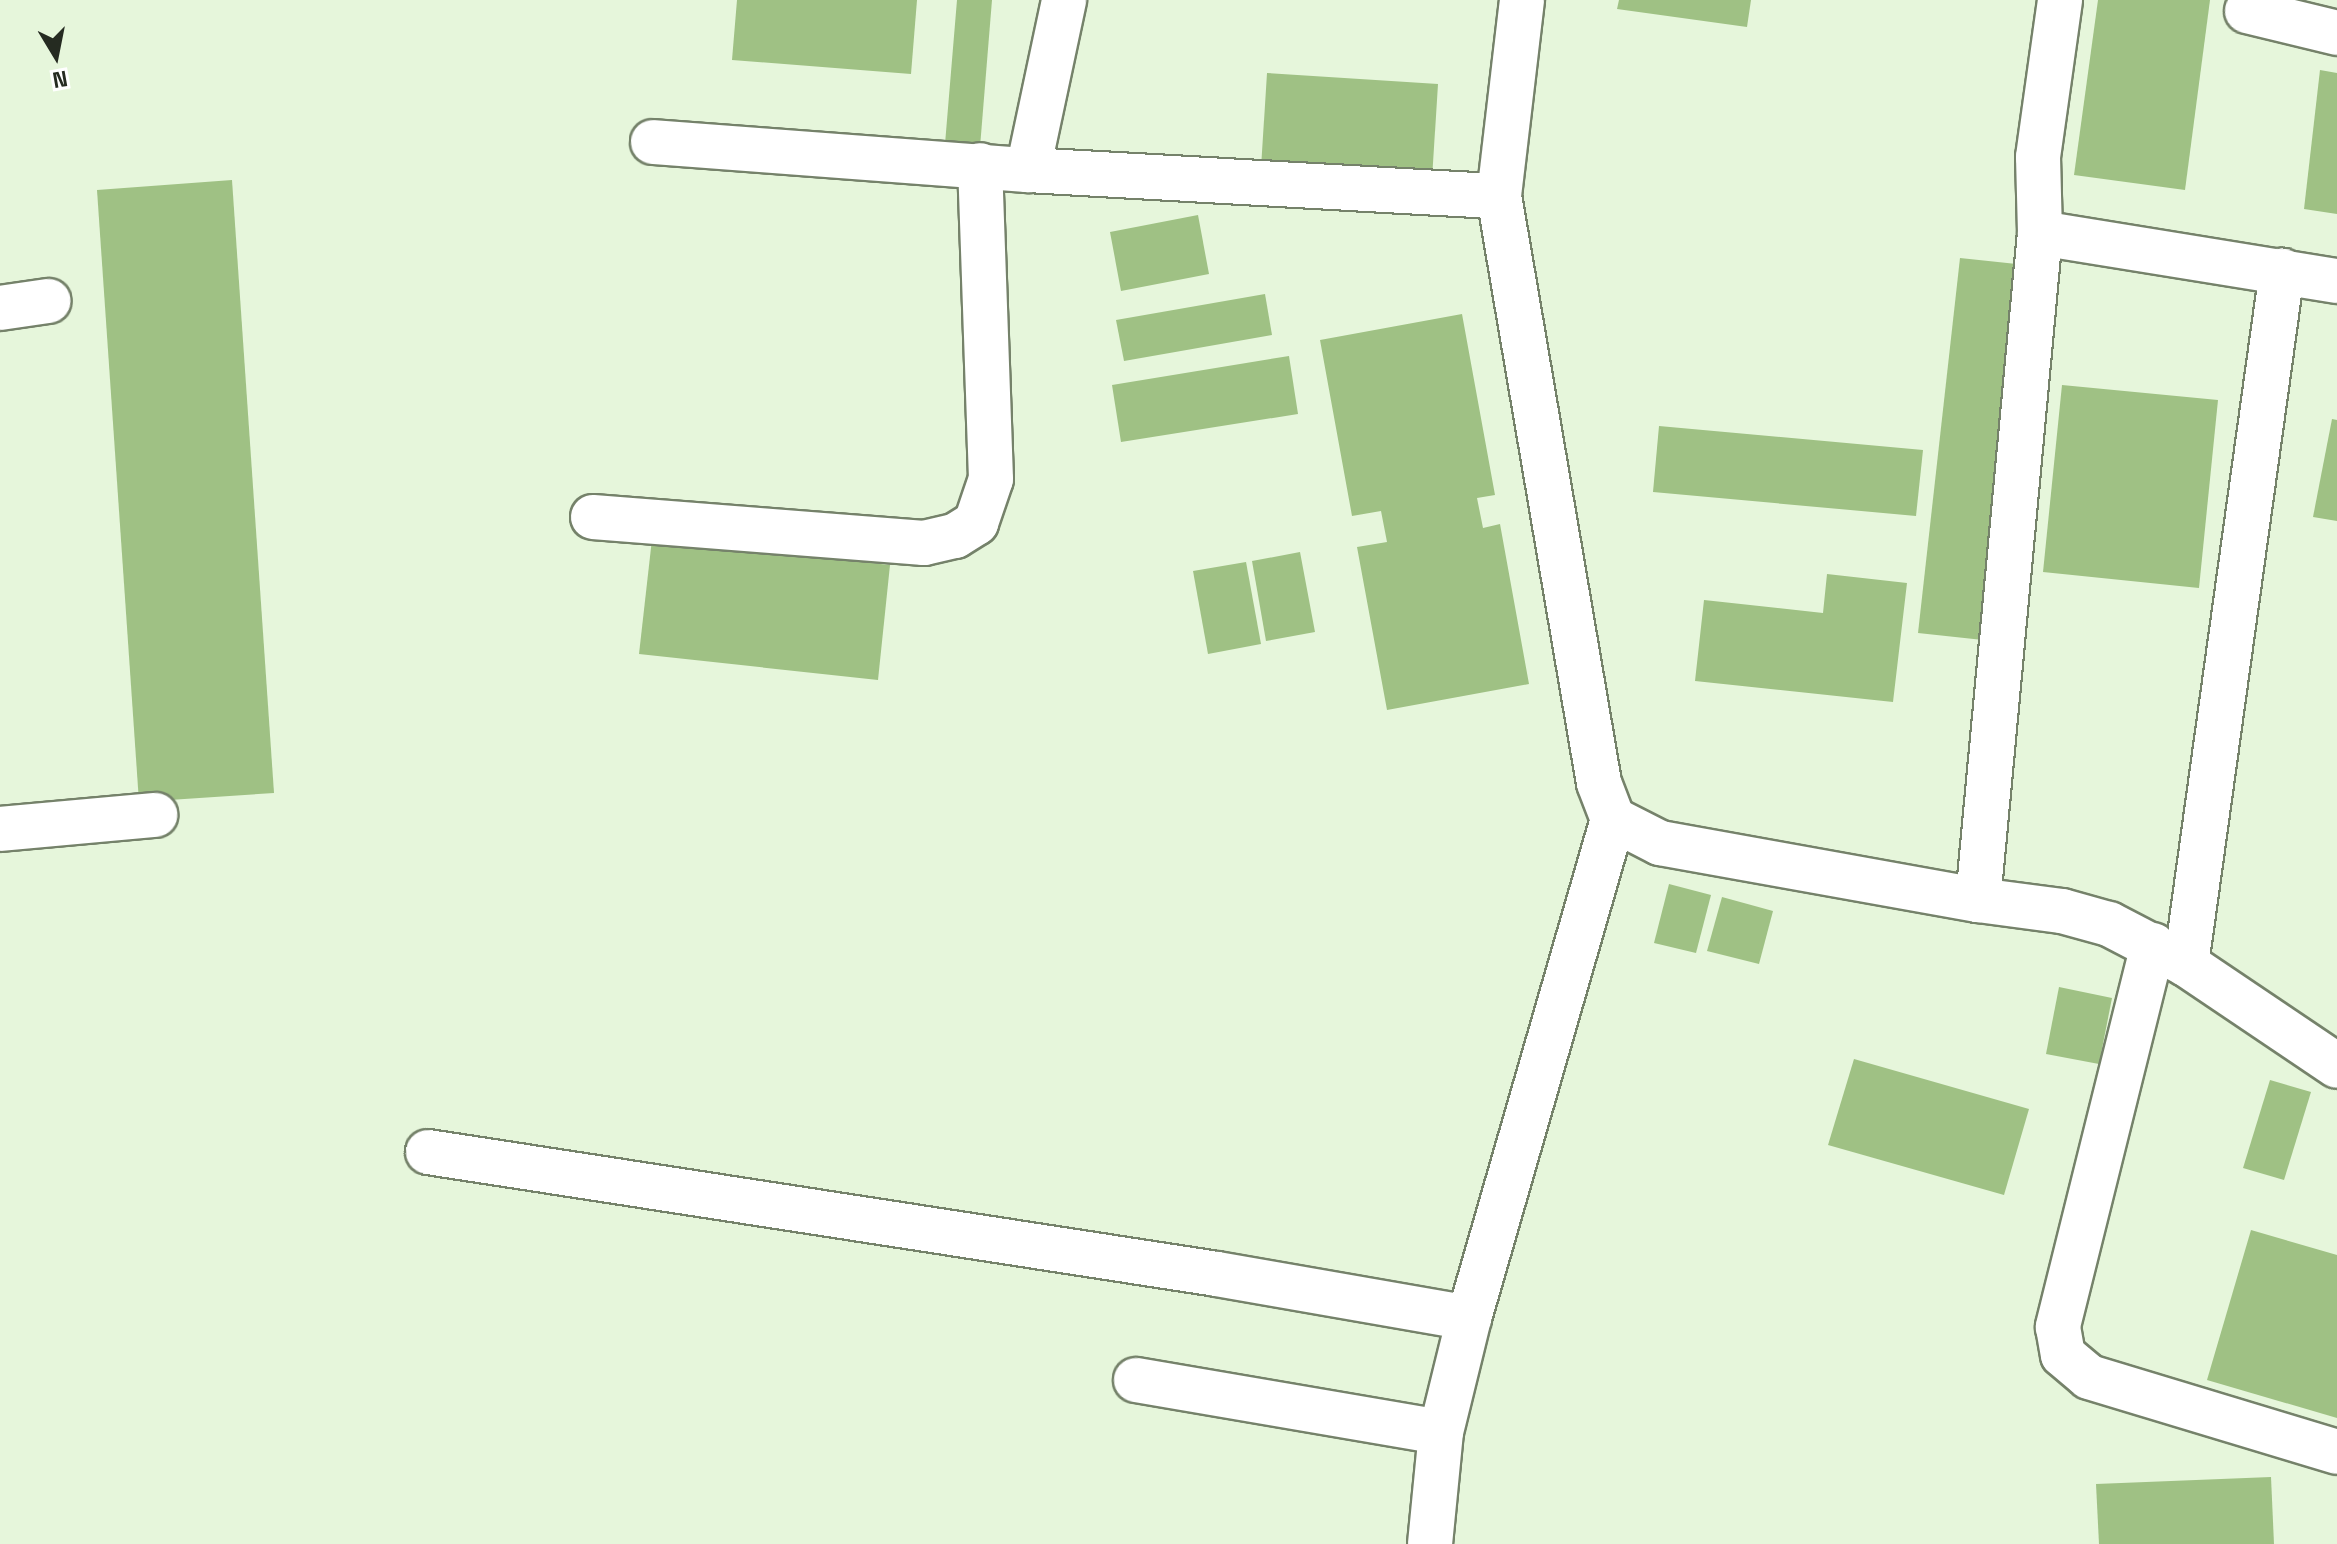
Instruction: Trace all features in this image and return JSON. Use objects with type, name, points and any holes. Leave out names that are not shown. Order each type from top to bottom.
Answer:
[{"type":"street","points":[[1028,170],[1064,0]]},
{"type":"street","points":[[1430,1544],[1441,1432],[1469,1318],[1613,819],[1599,783],[1499,196],[1522,0]]},
{"type":"street","points":[[1978,900],[2040,233],[2038,157],[2060,0]]},
{"type":"street","points":[[2247,11],[2337,33]]},
{"type":"street","points":[[653,142],[1028,170],[1499,196]]},
{"type":"street","points":[[593,517],[924,543],[955,536],[976,523],[991,479],[980,165]]},
{"type":"street","points":[[2040,233],[2337,281]]},
{"type":"street","points":[[2282,271],[2169,954],[2058,1327],[2063,1355],[2089,1377],[2337,1452]]},
{"type":"street","points":[[0,308],[48,301]]},
{"type":"street","points":[[0,829],[155,815]]},
{"type":"street","points":[[1613,819],[1660,843],[1978,900],[2062,911],[2109,924],[2169,954],[2337,1066]]},
{"type":"street","points":[[428,1152],[1217,1274],[1469,1318]]},
{"type":"street","points":[[1136,1380],[1441,1432]]},
{"type":"building","points":[[737,0],[917,0],[911,74],[732,60]]},
{"type":"building","points":[[957,0],[992,0],[980,147],[945,144]]},
{"type":"building","points":[[1619,0],[1751,0],[1747,27],[1617,9]]},
{"type":"building","points":[[2098,0],[2210,0],[2185,190],[2074,175]]},
{"type":"building","points":[[2320,70],[2337,73],[2337,214],[2304,209]]},
{"type":"building","points":[[1267,73],[1438,84],[1432,179],[1261,168]]},
{"type":"building","points":[[232,180],[274,793],[139,802],[97,190]]},
{"type":"building","points":[[1198,215],[1209,274],[1121,291],[1110,232]]},
{"type":"building","points":[[1960,258],[2026,265],[1983,640],[1918,633]]},
{"type":"building","points":[[1265,294],[1272,335],[1124,361],[1116,320]]},
{"type":"building","points":[[1462,314],[1495,495],[1477,498],[1483,528],[1500,524],[1529,684],[1387,710],[1357,547],[1387,542],[1381,511],[1352,516],[1320,340]]},
{"type":"building","points":[[1289,356],[1298,414],[1121,442],[1112,385]]},
{"type":"building","points":[[2062,385],[2218,400],[2199,588],[2043,572]]},
{"type":"building","points":[[2332,419],[2337,420],[2337,521],[2313,517]]},
{"type":"building","points":[[1659,426],[1923,450],[1916,516],[1653,492]]},
{"type":"building","points":[[652,539],[890,565],[878,680],[639,654]]},
{"type":"building","points":[[1300,552],[1315,632],[1266,641],[1252,561]]},
{"type":"building","points":[[1246,562],[1261,644],[1208,654],[1193,571]]},
{"type":"building","points":[[1827,574],[1907,583],[1893,702],[1695,681],[1704,600],[1823,613]]},
{"type":"building","points":[[1669,884],[1711,895],[1696,953],[1654,943]]},
{"type":"building","points":[[1722,897],[1773,911],[1759,964],[1707,951]]},
{"type":"building","points":[[2059,987],[2112,998],[2099,1064],[2046,1054]]},
{"type":"building","points":[[1854,1059],[2029,1109],[2004,1195],[1828,1145]]},
{"type":"building","points":[[2270,1080],[2311,1092],[2284,1180],[2243,1168]]},
{"type":"building","points":[[2251,1230],[2337,1255],[2337,1418],[2207,1380]]},
{"type":"building","points":[[2271,1477],[2274,1544],[2099,1544],[2096,1484]]}]
